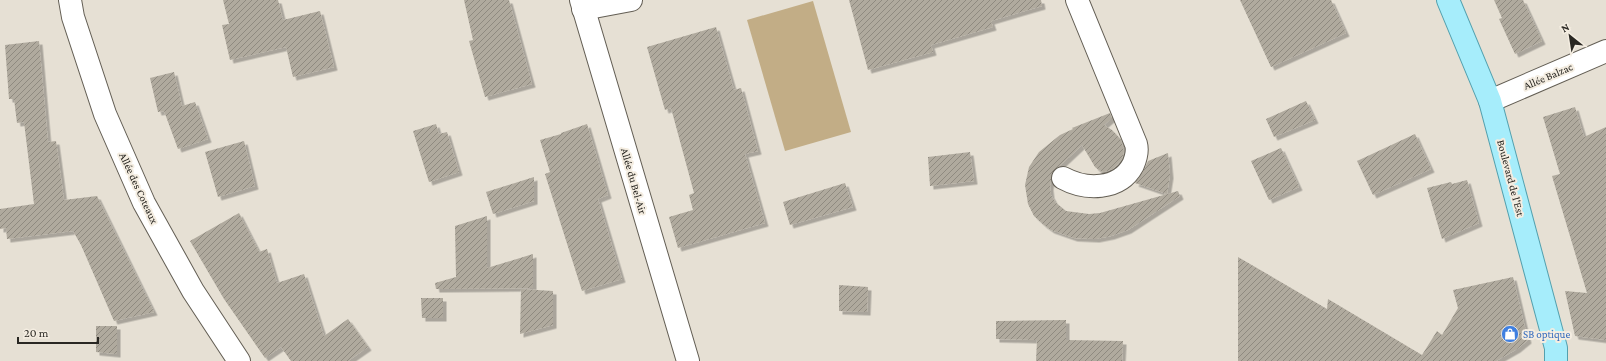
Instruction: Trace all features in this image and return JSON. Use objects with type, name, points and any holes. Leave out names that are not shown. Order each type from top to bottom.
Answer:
[{"type":"main road","name":"Boulevard de l'Est","points":[[1448,0],[1490,100],[1556,348],[1556,361]]},
{"type":"street","name":"Allée des Coteaux","points":[[70,0],[73,17],[105,114],[144,203],[193,291],[239,361]]},
{"type":"street","points":[[582,4],[631,0]]},
{"type":"street","points":[[1063,178],[1081,186],[1101,186],[1126,175],[1137,154],[1136,144],[1077,0]]},
{"type":"street","name":"Allée du Bel-Air","points":[[582,4],[688,361]]},
{"type":"street","name":"Allée Balzac","points":[[1490,100],[1606,51]]},
{"type":"shaded area","points":[[813,1],[851,132],[785,151],[747,20]]},
{"type":"building","points":[[223,0],[278,0],[283,20],[320,11],[334,67],[293,77],[286,47],[230,60],[222,25],[229,24]]},
{"type":"building","points":[[464,0],[509,0],[532,84],[485,97],[469,41],[473,40]]},
{"type":"building","points":[[849,0],[1041,0],[1042,6],[991,21],[993,27],[931,45],[933,52],[868,70]]},
{"type":"building","points":[[1240,0],[1331,0],[1346,33],[1271,67]]},
{"type":"building","points":[[1494,0],[1523,0],[1542,41],[1515,54],[1499,19],[1502,18]]},
{"type":"building","points":[[716,27],[734,90],[741,88],[758,151],[745,154],[765,223],[678,248],[669,217],[693,210],[689,195],[694,193],[671,108],[665,110],[647,47]]},
{"type":"building","points":[[39,41],[48,142],[56,141],[64,200],[97,196],[154,312],[114,321],[81,245],[73,231],[7,239],[6,228],[0,229],[0,209],[34,204],[24,122],[17,123],[14,99],[9,99],[5,45]]},
{"type":"building","points":[[174,72],[182,106],[195,102],[208,139],[178,149],[164,111],[158,112],[150,78]]},
{"type":"building","points":[[1306,101],[1315,120],[1274,137],[1266,119]]},
{"type":"building","points":[[1575,107],[1584,137],[1606,127],[1606,340],[1575,336],[1565,291],[1587,293],[1552,176],[1560,174],[1543,117]]},
{"type":"building","points":[[1110,113],[1112,118],[1104,125],[1112,130],[1121,140],[1124,151],[1122,159],[1113,169],[1104,172],[1095,167],[1082,145],[1052,173],[1050,187],[1051,195],[1055,202],[1066,211],[1089,214],[1100,213],[1178,191],[1180,196],[1128,230],[1111,236],[1096,239],[1074,238],[1051,230],[1034,216],[1028,204],[1025,185],[1029,167],[1039,152],[1060,135],[1073,129],[1072,128]]},
{"type":"building","points":[[436,124],[439,134],[447,132],[459,172],[429,182],[413,131]]},
{"type":"building","points":[[587,124],[608,195],[598,199],[622,279],[582,291],[545,174],[550,172],[540,140]]},
{"type":"building","points":[[1415,134],[1431,169],[1373,195],[1357,161]]},
{"type":"building","points":[[244,141],[255,186],[218,197],[205,152]]},
{"type":"building","points":[[1281,148],[1299,187],[1269,200],[1251,161]]},
{"type":"building","points":[[970,152],[974,181],[930,186],[928,157]]},
{"type":"building","points":[[1168,153],[1170,175],[1167,194],[1135,183],[1143,172],[1148,161]]},
{"type":"building","points":[[534,177],[534,201],[493,214],[486,192]]},
{"type":"building","points":[[1467,180],[1479,223],[1442,239],[1427,188]]},
{"type":"building","points":[[845,183],[853,207],[790,225],[783,202]]},
{"type":"building","points":[[239,213],[259,252],[267,249],[277,283],[304,274],[324,336],[348,319],[368,347],[348,361],[291,361],[281,347],[265,358],[224,299],[190,241]]},
{"type":"building","points":[[487,216],[487,268],[533,254],[533,288],[436,289],[435,283],[456,277],[455,226]]},
{"type":"building","points":[[1238,257],[1327,309],[1328,299],[1422,355],[1437,331],[1442,335],[1458,308],[1453,290],[1513,277],[1528,340],[1517,349],[1496,361],[1238,361]]},
{"type":"building","points":[[839,285],[868,287],[867,312],[839,311]]},
{"type":"building","points":[[521,289],[553,291],[553,325],[520,334]]},
{"type":"building","points":[[421,298],[443,298],[443,318],[422,318]]},
{"type":"building","points":[[1066,320],[1066,340],[1123,341],[1122,361],[1036,361],[1037,340],[996,339],[996,321]]},
{"type":"building","points":[[96,326],[117,326],[117,354],[96,352]]},
{"type":"place","name":"SB optique","points":[[1510,334]]}]
